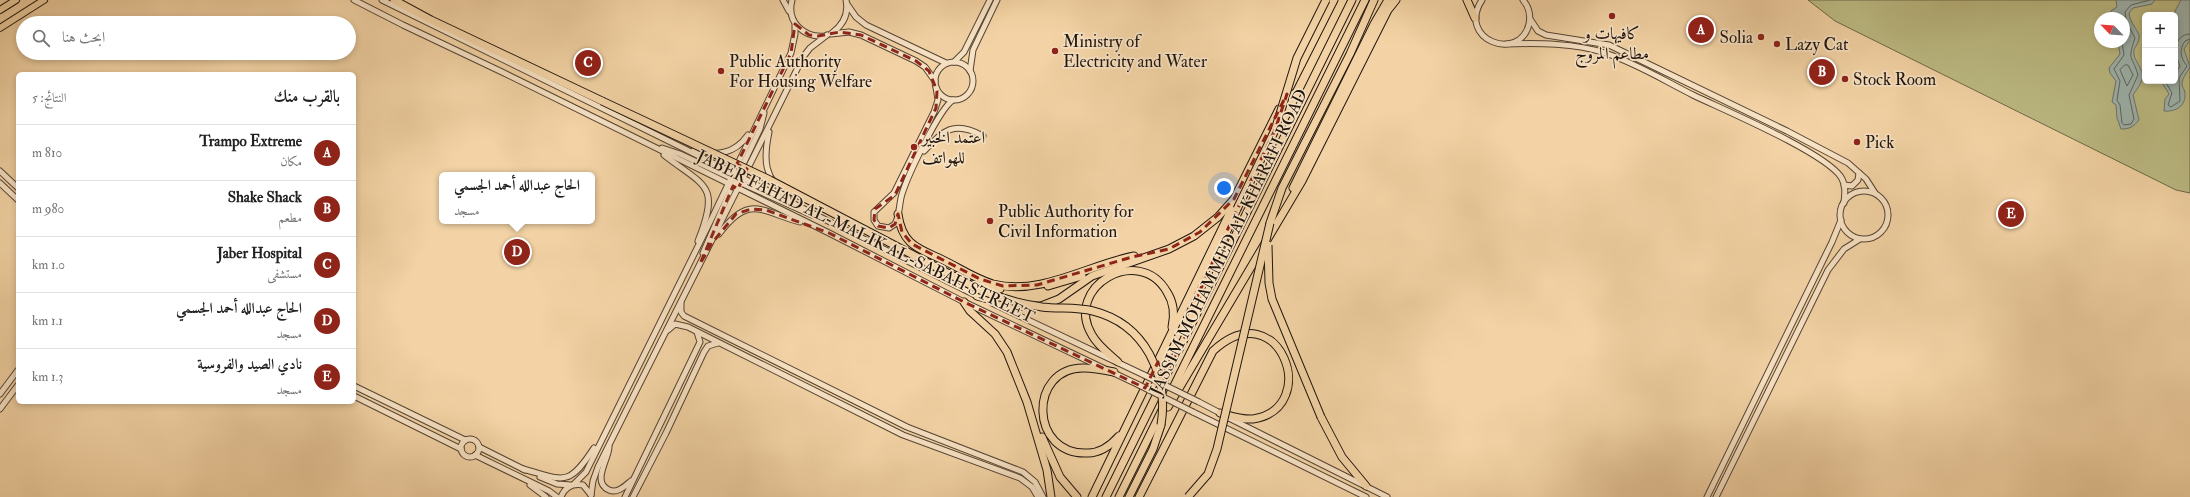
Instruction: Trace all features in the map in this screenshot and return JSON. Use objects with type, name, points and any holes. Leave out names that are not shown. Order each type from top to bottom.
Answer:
[{"type":"highway","points":[[394,0],[438,24],[770,180],[990,294],[1015,302],[1043,307],[1084,309],[1105,315],[1128,329],[1147,349],[1157,368],[1161,382],[1163,410],[1161,425],[1153,449],[1129,497]]},
{"type":"highway","points":[[1190,327],[1193,306],[1275,130],[1297,58],[1326,0]]},
{"type":"highway","points":[[1092,497],[1169,341],[1241,187],[1334,0]]},
{"type":"highway","name":"JASSIM MOHAMMED AL KHARAFI ROAD","points":[[1106,497],[1352,0]]},
{"type":"highway","name":"JASSIM MOHAMMED AL KHARAFI ROAD","points":[[1119,497],[1365,0]]},
{"type":"highway","points":[[1188,497],[1208,474],[1217,449],[1270,223],[1282,188],[1350,54],[1374,0]]},
{"type":"highway","points":[[1281,214],[1355,62],[1388,0]]},
{"type":"highway","points":[[1141,452],[1302,181],[1384,17],[1396,0]]},
{"type":"highway","points":[[1467,0],[1476,18]]},
{"type":"highway","points":[[898,214],[902,232],[912,244],[980,279],[1003,286],[1037,285],[1132,257],[1169,249],[1206,228],[1230,205],[1241,187]]},
{"type":"highway","points":[[1270,223],[1267,260],[1272,299],[1321,417],[1342,457],[1366,486]]},
{"type":"highway","points":[[1203,269],[1225,235]]},
{"type":"highway","points":[[977,296],[1014,306],[1041,306],[1059,299],[1092,276],[1156,252]]},
{"type":"highway","points":[[972,285],[1004,290],[1029,290],[1072,280],[1134,260]]},
{"type":"highway","points":[[1118,362],[1092,334],[1087,322],[1086,312],[1088,301],[1095,288],[1107,277],[1116,272],[1137,271],[1156,279],[1164,286],[1172,301],[1174,313],[1169,341]]},
{"type":"highway","points":[[964,302],[970,311],[995,334],[1007,352],[1044,444],[1060,477],[1076,497]]},
{"type":"highway","points":[[1139,497],[1213,351],[1225,340],[1237,335],[1251,334],[1267,339],[1277,346],[1286,358],[1290,374],[1287,392],[1278,406],[1266,414],[1253,419],[1240,419],[1220,413]]},
{"type":"highway","points":[[1114,372],[1083,368],[1074,369],[1061,375],[1051,384],[1046,392],[1043,401],[1043,419],[1050,436],[1056,443],[1072,452],[1082,454],[1100,450],[1108,446],[1127,424]]},
{"type":"highway","points":[[1027,402],[1047,470],[1051,497]]},
{"type":"main road","points":[[0,10],[16,0]]},
{"type":"main road","points":[[19,16],[44,0]]},
{"type":"main road","points":[[0,28],[16,18]]},
{"type":"street","points":[[354,0],[402,25],[655,148],[698,179],[708,197],[708,211],[692,257]]},
{"type":"street","name":"JABER FAHAD AL-MALIK AL-SABAH STREET","points":[[382,0],[685,149],[735,181],[811,225],[964,302],[1139,384],[1366,497]]},
{"type":"street","points":[[712,243],[757,124],[791,53],[796,34],[795,24],[783,0]]},
{"type":"street","points":[[791,15],[792,0]]},
{"type":"street","points":[[954,62],[964,52],[990,0]]},
{"type":"street","points":[[946,63],[937,72],[935,84],[938,100],[934,112],[894,193],[889,199],[875,209],[873,216],[876,224],[886,229],[895,224],[902,191],[943,109],[953,100],[968,93],[972,82],[970,72],[973,50],[997,0]]},
{"type":"street","points":[[1482,0],[1478,5],[1476,18],[1478,29],[1485,38],[1495,43],[1556,45],[1605,53],[1811,154],[1840,176],[1844,185],[1844,203],[1841,220],[1832,242],[1707,497]]},
{"type":"street","points":[[1524,0],[1529,13]]},
{"type":"street","points":[[1529,0],[1530,19],[1538,31],[1546,35],[1609,45],[1837,156],[1859,173],[1875,194],[1884,201],[1887,206],[1887,223],[1883,231],[1876,236],[1860,239],[1844,250],[1828,270],[1716,497]]},
{"type":"street","points":[[846,2],[856,17],[866,25],[946,63],[954,62],[965,66],[970,72]]},
{"type":"street","points":[[561,497],[563,492],[573,485],[586,472],[692,257],[735,181],[770,125],[803,57],[810,48],[829,35],[844,21],[846,2]]},
{"type":"street","points":[[1506,44],[1520,38],[1525,33],[1530,19]]},
{"type":"street","points":[[795,24],[809,35],[829,35],[849,32],[861,35],[921,64],[942,96],[953,100]]},
{"type":"street","points":[[700,264],[707,244],[735,181],[760,129],[764,110]]},
{"type":"street","points":[[685,149],[708,154],[728,152],[740,145],[757,124]]},
{"type":"street","points":[[770,125],[765,149],[768,172],[776,186],[793,203]]},
{"type":"street","points":[[920,155],[937,136],[949,129],[968,129],[983,136]]},
{"type":"street","points":[[655,148],[680,154],[798,210],[823,218]]},
{"type":"street","points":[[0,171],[16,186]]},
{"type":"street","points":[[1844,185],[1852,186],[1856,184],[1859,173]]},
{"type":"street","name":"JABER FAHAD AL-MALIK AL-SABAH STREET","points":[[735,181],[793,203],[977,296],[1199,402],[1387,497]]},
{"type":"street","points":[[0,183],[16,198]]},
{"type":"street","points":[[1844,203],[1849,197],[1857,192],[1866,191],[1875,194]]},
{"type":"street","points":[[592,496],[594,476],[663,335],[712,243],[733,217],[743,210],[766,210],[811,225]]},
{"type":"street","points":[[1841,220],[1847,232],[1860,239]]},
{"type":"street","points":[[681,301],[681,312],[692,320],[912,429],[1023,472],[1038,486],[1043,497]]},
{"type":"street","points":[[688,327],[692,320]]},
{"type":"street","points":[[663,335],[675,324],[680,323],[903,435],[1020,478],[1032,487],[1038,497]]},
{"type":"street","points":[[625,497],[700,342],[700,336],[696,331]]},
{"type":"street","points":[[633,497],[666,434],[704,352],[708,346],[719,343]]},
{"type":"street","points":[[0,394],[16,373]]},
{"type":"street","points":[[356,387],[465,440],[474,440],[479,447],[529,472],[557,484],[583,485],[592,496]]},
{"type":"street","points":[[0,409],[16,388]]},
{"type":"street","points":[[827,397],[831,388]]},
{"type":"street","points":[[356,397],[461,449],[465,455],[475,456],[520,477],[557,497]]},
{"type":"street","points":[[428,433],[432,425]]},
{"type":"street","points":[[658,430],[663,429],[666,434]]},
{"type":"street","points":[[523,469],[557,479],[571,476],[582,466],[605,431]]},
{"type":"street","points":[[461,449],[465,440]]},
{"type":"street","points":[[610,443],[601,477],[604,486],[609,490],[618,491],[632,480],[637,472]]},
{"type":"street","points":[[949,452],[952,449],[952,444]]},
{"type":"street","points":[[475,456],[479,447]]},
{"type":"street","points":[[525,480],[529,472]]},
{"type":"street","points":[[520,477],[546,497]]},
{"type":"highlighted area","points":[[795,24],[809,35],[818,36],[840,32],[861,35],[916,61],[929,71],[937,91],[936,108],[895,195],[875,209],[874,220],[878,226],[889,228],[895,224],[898,214],[902,232],[912,244],[980,279],[1003,286],[1037,285],[1132,257],[1169,249],[1200,232],[1234,199],[1287,94],[1275,130],[1193,306],[1190,327],[1162,384],[1158,362],[1145,388],[964,302],[829,233],[766,210],[751,209],[736,214],[712,243],[700,264],[733,186],[738,189],[747,169],[737,164],[791,53]]},
{"type":"shaded area","points":[[1808,0],[2190,0],[2190,193],[2176,190],[1835,21]]},
{"type":"water","points":[[2116,0],[2155,0],[2152,4],[2133,8],[2130,12],[2111,12],[2117,7]]},
{"type":"water","points":[[2181,0],[2190,0],[2190,40],[2184,49],[2190,67],[2182,82],[2185,91],[2185,98],[2182,105],[2176,109],[2164,111],[2165,99],[2169,94],[2163,84],[2178,84],[2178,12],[2175,11]]},
{"type":"water","points":[[2130,16],[2139,35],[2134,54],[2142,71],[2142,79],[2133,95],[2139,120],[2131,127],[2124,129],[2121,129],[2117,118],[2116,105],[2112,102],[2116,81],[2110,73],[2109,68],[2120,54],[2119,48],[2130,48]]},
{"type":"place","name":"كافيهات و مطاعم المروج","points":[[1612,16]]},
{"type":"place","name":"Trampo Extreme","points":[[1701,30]]},
{"type":"place","name":"Solia","points":[[1761,37]]},
{"type":"place","name":"Lazy Cat","points":[[1777,44]]},
{"type":"place","name":"Ministry of Electricity and Water","points":[[1055,51]]},
{"type":"place","name":"Jaber Hospital","points":[[588,63]]},
{"type":"place","name":"Public Authority For Housing Welfare","points":[[721,71]]},
{"type":"place","name":"Shake Shack","points":[[1822,72]]},
{"type":"place","name":"Stock Room","points":[[1845,79]]},
{"type":"place","name":"Pick","points":[[1857,142]]},
{"type":"place","name":"اعتمد الخبير للهواتف","points":[[914,147]]},
{"type":"place","name":"نادي الصيد والفروسية","points":[[2011,214]]},
{"type":"place","name":"Public Authority for Civil Information","points":[[990,221]]},
{"type":"place","name":"الحاج عبدالله أحمد الجسمي","points":[[517,252]]}]
